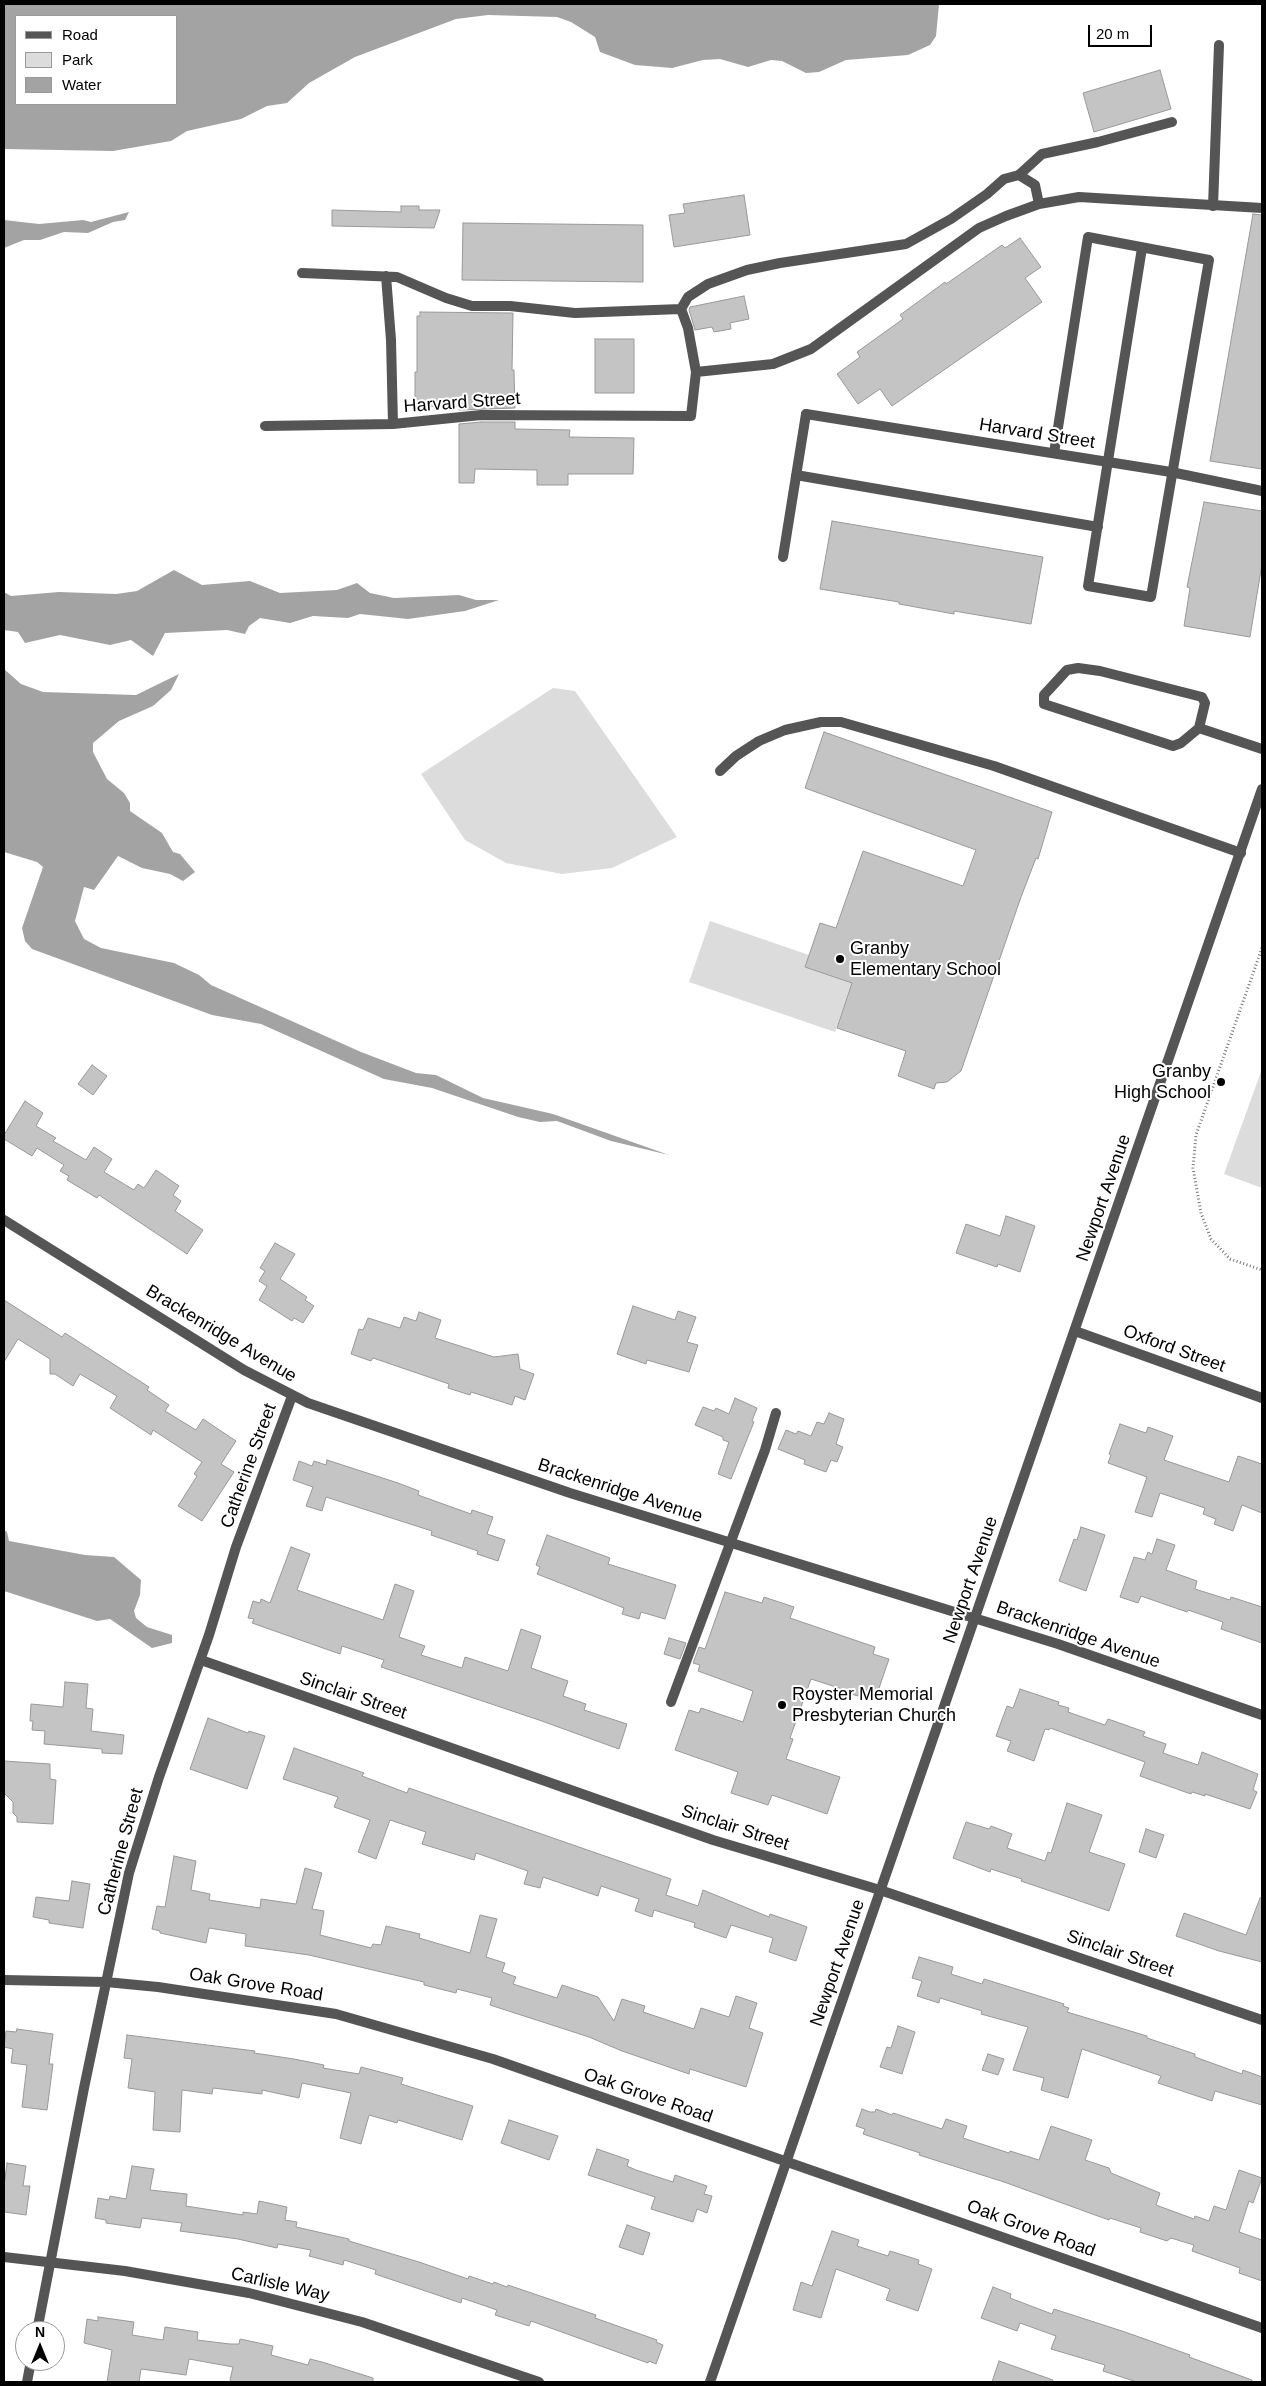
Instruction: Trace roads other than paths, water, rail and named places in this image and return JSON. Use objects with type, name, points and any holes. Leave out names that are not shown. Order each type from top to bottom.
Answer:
[{"type":"street","points":[[1213,206],[1218,45]]},
{"type":"street","points":[[681,309],[688,297],[708,284],[747,270],[780,262],[906,244],[951,219],[987,194],[1004,179],[1019,175],[1042,154],[1098,142],[1172,122]]},
{"type":"street","points":[[1019,175],[1035,185],[1038,204]]},
{"type":"street","points":[[681,309],[688,328],[696,372],[773,364],[805,352],[979,228],[1038,204],[1059,199],[1097,197],[1262,208]]},
{"type":"street","points":[[1054,452],[1088,237],[1209,260],[1151,597],[1088,586],[1142,248]]},
{"type":"street","points":[[302,273],[397,277],[446,298],[472,306],[510,306],[575,313],[681,309]]},
{"type":"street","points":[[386,276],[391,340],[393,424]]},
{"type":"street","name":"Harvard Street","points":[[265,426],[393,424],[482,415],[691,416],[696,372]]},
{"type":"street","name":"Harvard Street","points":[[796,475],[806,414],[1108,461],[1262,491]]},
{"type":"street","points":[[783,557],[796,475],[1098,527]]},
{"type":"street","points":[[1078,668],[1100,671],[1202,697],[1205,703],[1199,728],[1181,743],[1172,746],[1044,704],[1044,695],[1067,670],[1078,668]]},
{"type":"street","points":[[720,771],[736,756],[759,741],[785,730],[821,722],[841,722],[994,766],[1241,853]]},
{"type":"street","points":[[1199,728],[1262,749]]},
{"type":"street","name":"Newport Avenue","points":[[710,2382],[1262,789]]},
{"type":"street","name":"Brackenridge Avenue","points":[[4,1220],[244,1370],[292,1396],[570,1493],[729,1544],[1058,1644],[1262,1715]]},
{"type":"street","name":"Oxford Street","points":[[1075,1331],[1262,1398]]},
{"type":"street","name":"Catherine Street","points":[[39,2321],[106,1982],[130,1873],[159,1778],[200,1660],[236,1547],[292,1396]]},
{"type":"street","points":[[671,1702],[765,1450],[776,1412]]},
{"type":"street","name":"Sinclair Street","points":[[200,1660],[713,1840],[880,1890],[1262,2020]]},
{"type":"street","name":"Oak Grove Road","points":[[4,1980],[106,1982],[158,1987],[336,2014],[493,2059],[1262,2328]]},
{"type":"street","name":"Carlisle Way","points":[[4,2256],[125,2271],[230,2289],[314,2308],[362,2322],[539,2382]]},
{"type":"water","points":[[4,4],[939,4],[936,36],[930,45],[908,55],[846,60],[819,72],[806,73],[782,61],[771,60],[748,67],[720,59],[703,60],[672,68],[635,65],[600,52],[595,37],[571,22],[557,17],[488,15],[456,19],[355,57],[309,83],[287,103],[267,106],[241,119],[187,131],[171,141],[113,151],[4,149]]},
{"type":"water","points":[[129,212],[125,220],[113,222],[88,233],[64,232],[40,240],[24,240],[4,248],[4,220],[39,224],[83,220],[91,222]]},
{"type":"water","points":[[174,570],[202,585],[250,581],[280,593],[337,590],[357,583],[370,593],[394,598],[459,595],[476,600],[499,600],[465,611],[408,619],[360,614],[348,618],[313,616],[290,623],[260,618],[249,626],[245,634],[227,630],[165,633],[153,656],[131,640],[110,645],[60,635],[25,643],[18,632],[4,630],[4,592],[11,596],[59,592],[116,594],[137,591]]},
{"type":"water","points":[[4,669],[21,684],[43,692],[136,695],[179,674],[171,690],[153,706],[119,721],[93,743],[93,752],[107,779],[124,793],[130,803],[130,811],[162,833],[173,852],[180,854],[195,872],[183,881],[170,874],[142,868],[118,856],[94,890],[84,887],[75,921],[84,939],[101,948],[174,963],[199,975],[211,985],[361,1052],[416,1073],[436,1075],[483,1098],[553,1114],[669,1155],[611,1141],[557,1121],[540,1122],[518,1117],[432,1088],[384,1079],[261,1024],[212,1015],[32,949],[25,941],[22,928],[43,867],[37,862],[4,852]]},
{"type":"water","points":[[4,1530],[7,1532],[9,1541],[85,1555],[114,1557],[141,1580],[140,1595],[134,1611],[136,1618],[147,1627],[172,1635],[172,1643],[152,1648],[110,1619],[97,1621],[4,1591]]},
{"type":"place","name":"Granby Elementary School","points":[[840,959]]},
{"type":"place","name":"Granby High School","points":[[1221,1082]]},
{"type":"place","name":"Royster Memorial Presbyterian Church","points":[[782,1705]]}]
